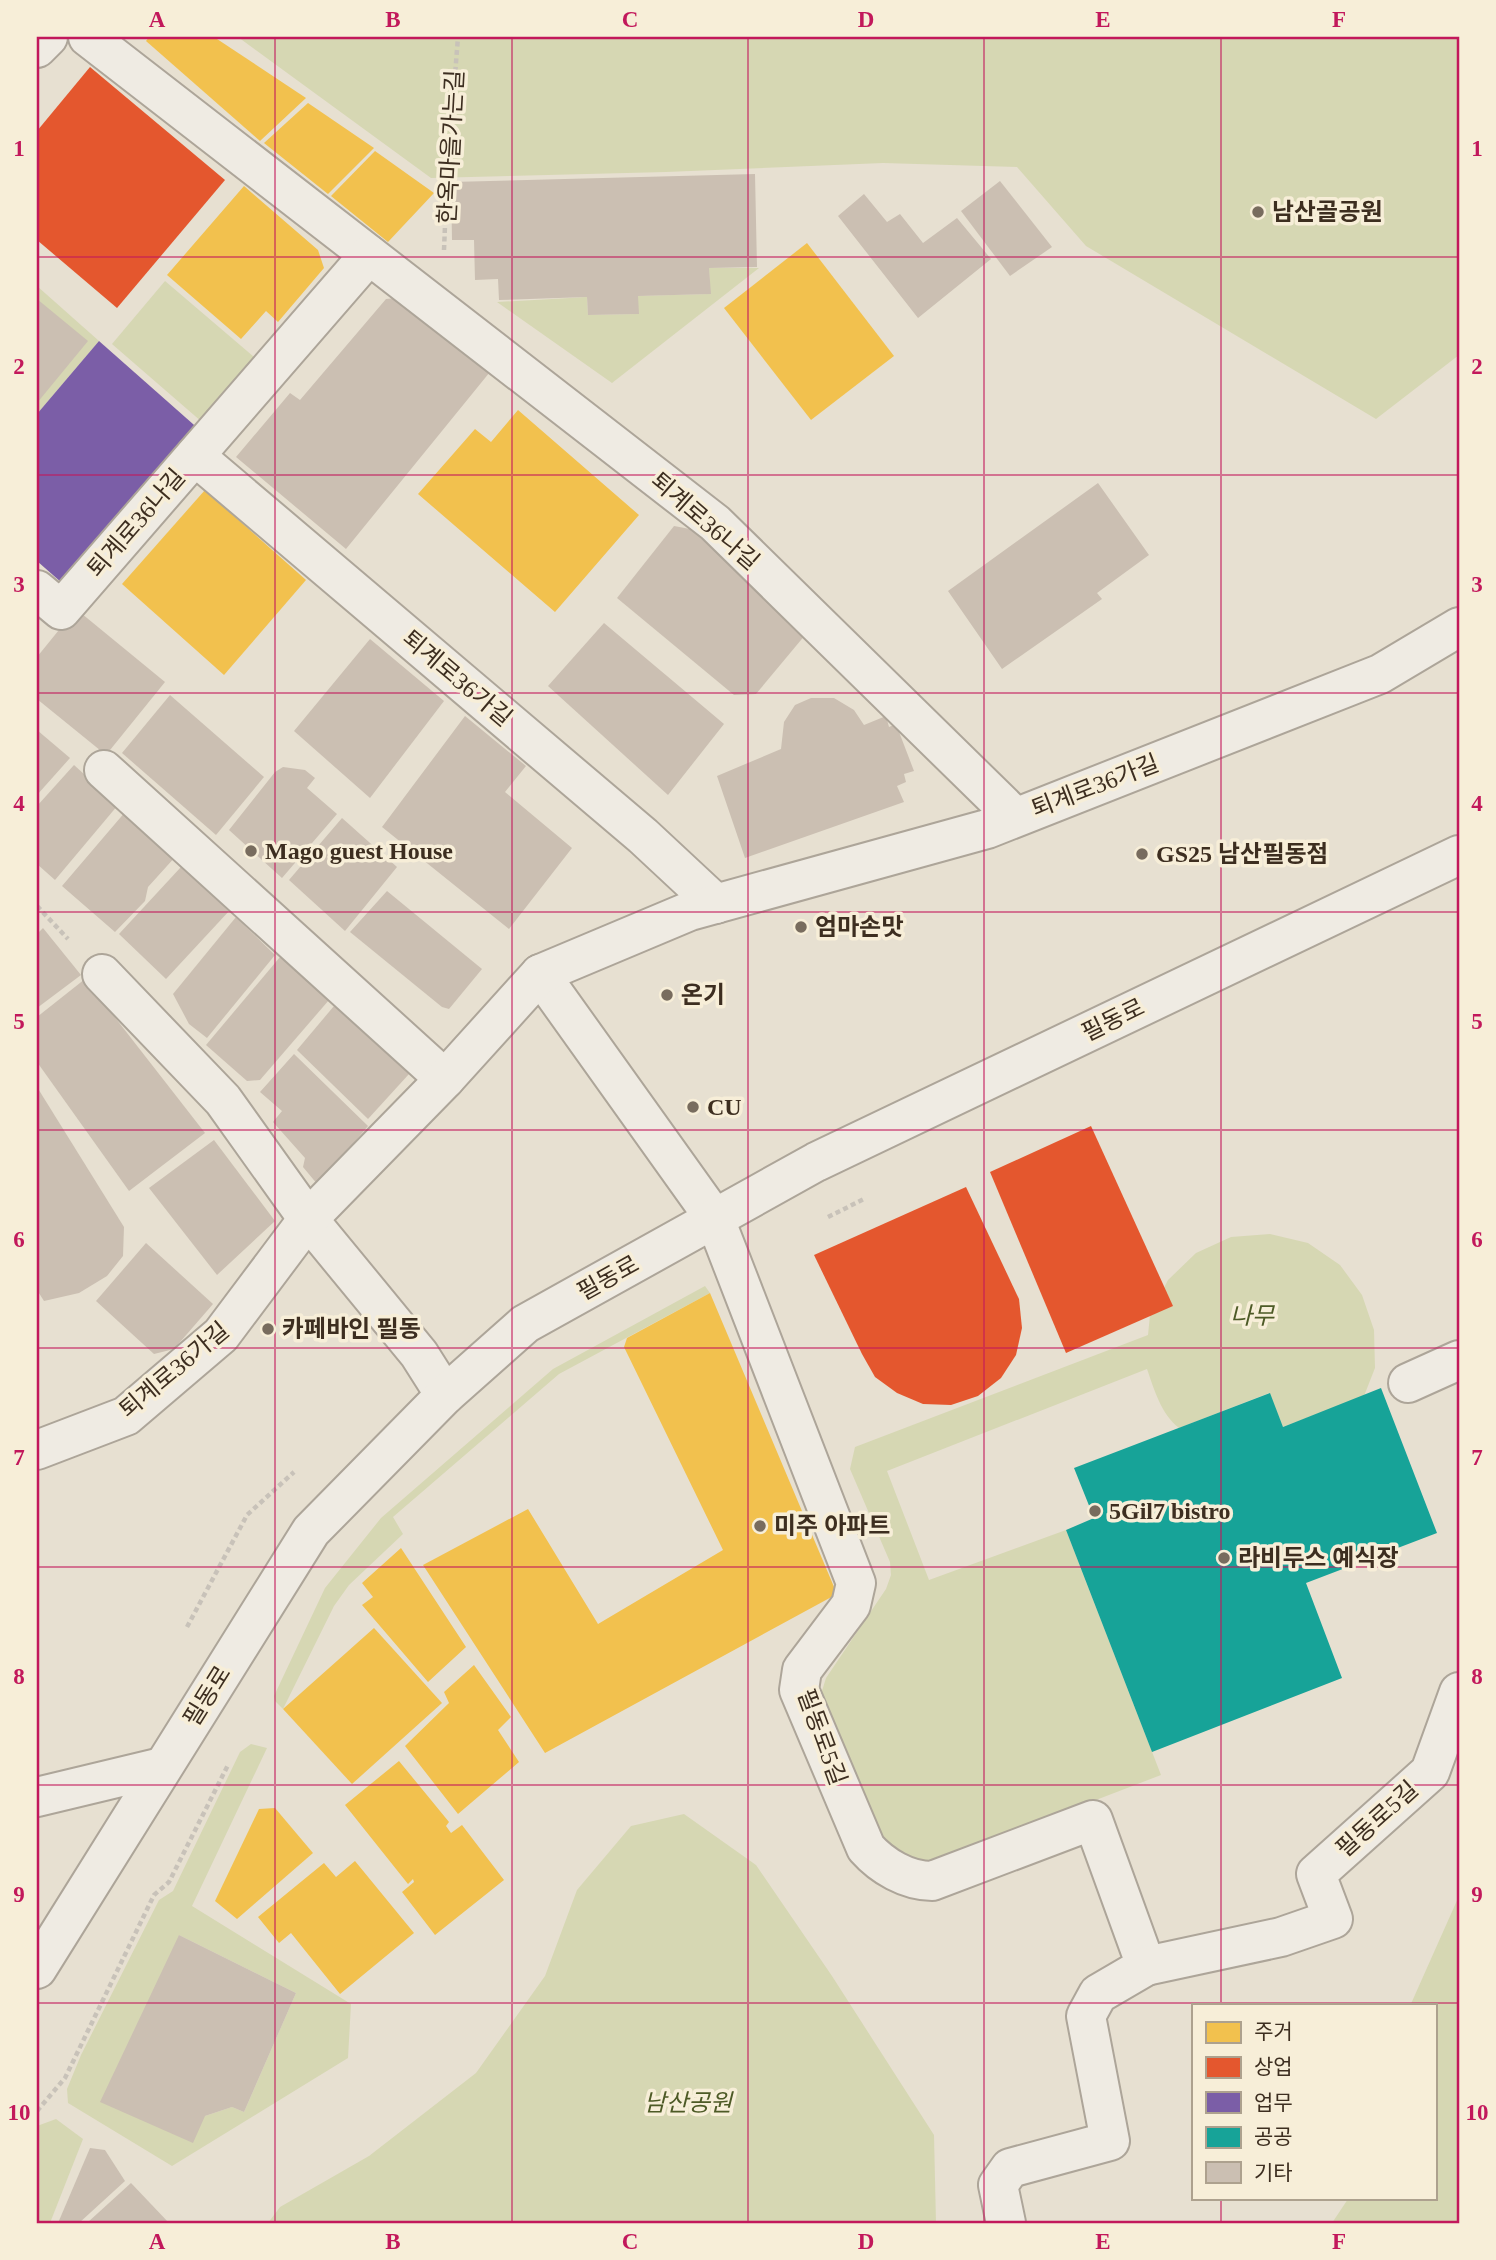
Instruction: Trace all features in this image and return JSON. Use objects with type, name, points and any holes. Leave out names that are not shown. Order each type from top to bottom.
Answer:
[{"type":"street","points":[[37,48],[48,37]]},
{"type":"street","name":"퇴계로36나길","points":[[88,37],[715,523],[1015,817]]},
{"type":"street","name":"퇴계로36나길","points":[[37,590],[61,610],[369,254]]},
{"type":"street","name":"퇴계로36가길","points":[[195,456],[643,836],[716,904]]},
{"type":"street","name":"퇴계로36가길","points":[[37,1450],[125,1416],[221,1335],[308,1219],[445,1079],[540,974],[690,911],[987,829],[1380,674],[1459,627]]},
{"type":"street","points":[[104,770],[445,1079]]},
{"type":"street","name":"필동로","points":[[37,1969],[311,1531],[445,1395],[525,1324],[816,1162],[1459,855]]},
{"type":"street","points":[[102,974],[223,1100],[308,1219],[419,1354],[445,1395]]},
{"type":"street","points":[[540,974],[715,1219]]},
{"type":"street","name":"필동로5길","points":[[715,1219],[856,1583],[851,1605],[802,1670],[799,1690],[866,1848],[879,1863],[919,1881],[932,1881],[1093,1820],[1146,1966]]},
{"type":"street","points":[[1408,1383],[1459,1360]]},
{"type":"street","name":"필동로5길","points":[[1006,2223],[998,2185],[1010,2168],[1110,2141],[1086,2016],[1098,1994],[1146,1966],[1281,1937],[1333,1919],[1316,1874],[1430,1772],[1459,1692]]},
{"type":"street","points":[[37,1797],[162,1767]]},
{"type":"path","name":"한옥마을가는길","points":[[413,288],[446,248],[447,177],[458,37]]},
{"type":"path","points":[[819,1222],[868,1197]]},
{"type":"path","points":[[37,2111],[65,2078],[154,1895],[169,1882],[231,1759]]},
{"type":"green space","name":"남산골공원","points":[[238,37],[1459,37],[1459,355],[1376,419],[1086,246],[1017,167],[883,163],[431,178]]},
{"type":"green space","points":[[709,268],[759,268],[612,383],[497,302],[587,297],[588,315],[638,314],[638,296],[710,294]]},
{"type":"green space","points":[[165,281],[254,357],[202,422],[112,344]]},
{"type":"green space","points":[[37,286],[99,341],[37,414]]},
{"type":"green space","name":"나무","points":[[1270,1234],[1308,1243],[1340,1265],[1362,1295],[1374,1330],[1375,1368],[1364,1396],[1283,1427],[1269,1393],[1179,1428],[1163,1408],[1147,1369],[887,1471],[929,1580],[1066,1530],[1161,1775],[924,1866],[875,1841],[821,1694],[826,1678],[886,1589],[891,1575],[890,1562],[850,1469],[855,1447],[1148,1335],[1150,1315],[1168,1280],[1196,1253],[1231,1237]]},
{"type":"green space","points":[[705,1286],[710,1293],[559,1374],[393,1517],[403,1534],[349,1585],[334,1606],[283,1709],[275,1701],[274,1696],[325,1588],[381,1518],[553,1369]]},
{"type":"green space","points":[[251,1744],[267,1748],[192,1906],[351,2004],[348,2058],[172,2166],[68,2103],[67,2089],[81,2055],[159,1900],[173,1891],[240,1752]],"holes":[[[179,1935],[296,1993],[244,2112],[232,2107],[205,2116]]]},
{"type":"green space","name":"남산공원","points":[[684,1814],[756,1865],[832,1976],[934,2135],[936,2223],[268,2223],[280,2207],[369,2156],[476,2073],[545,1976],[577,1890],[631,1826]]},
{"type":"green space","points":[[1459,1896],[1459,2223],[1332,2223],[1347,2200],[1436,2200],[1436,2004],[1411,2004]]},
{"type":"green space","points":[[56,2119],[83,2139],[50,2223],[37,2223],[37,2126]]},
{"type":"building: 주거","points":[[149,37],[214,37],[306,98],[260,141],[146,41]]},
{"type":"building: 주거","points":[[308,103],[374,148],[328,194],[264,143]]},
{"type":"building: 주거","points":[[375,151],[434,193],[388,242],[331,196]]},
{"type":"building: 주거","points":[[244,186],[318,250],[324,268],[278,322],[266,311],[241,339],[167,275]]},
{"type":"building: 주거","points":[[807,243],[894,356],[811,420],[724,308]]},
{"type":"building: 주거","points":[[518,410],[639,515],[555,612],[418,494],[475,429],[491,442]]},
{"type":"building: 주거","points":[[205,490],[306,580],[224,675],[122,584]]},
{"type":"building: 주거","name":"미주 아파트","points":[[710,1293],[837,1594],[545,1753],[423,1565],[528,1509],[598,1624],[723,1550],[624,1347],[627,1338]]},
{"type":"building: 주거","points":[[401,1548],[466,1647],[428,1682],[362,1605],[373,1597],[362,1583]]},
{"type":"building: 주거","points":[[374,1628],[442,1703],[352,1784],[283,1709]]},
{"type":"building: 주거","points":[[474,1665],[511,1717],[498,1730],[519,1762],[458,1814],[405,1746],[449,1703],[444,1692]]},
{"type":"building: 주거","points":[[399,1761],[449,1822],[446,1826],[451,1833],[462,1825],[504,1880],[435,1935],[402,1892],[414,1882],[413,1879],[408,1884],[345,1805]]},
{"type":"building: 주거","points":[[275,1808],[313,1853],[237,1919],[215,1901],[259,1809]]},
{"type":"building: 주거","points":[[355,1861],[414,1933],[340,1994],[291,1933],[279,1943],[258,1917],[324,1863],[336,1877]]},
{"type":"building: 상업","points":[[90,67],[225,180],[117,308],[37,240],[37,131]]},
{"type":"building: 상업","points":[[1091,1126],[1173,1306],[1066,1353],[990,1172]]},
{"type":"building: 상업","points":[[966,1187],[1019,1299],[1022,1328],[1016,1355],[1001,1378],[978,1396],[951,1405],[923,1404],[897,1393],[875,1377],[814,1255]]},
{"type":"building: 업무","points":[[99,341],[202,432],[70,590],[37,561],[37,414]]},
{"type":"building: 공공","name":"라비두스 예식장","points":[[1381,1388],[1437,1533],[1306,1583],[1342,1678],[1152,1752],[1066,1530],[1094,1518],[1074,1468],[1270,1393],[1283,1427]]},
{"type":"building: 기타","points":[[755,174],[757,267],[709,268],[711,294],[638,296],[639,314],[588,315],[587,297],[499,300],[498,279],[475,280],[474,240],[452,240],[451,182]]},
{"type":"building: 기타","points":[[1000,181],[1052,247],[1010,276],[961,211]]},
{"type":"building: 기타","points":[[864,194],[887,222],[900,214],[923,243],[957,218],[991,259],[918,318],[838,216]]},
{"type":"building: 기타","points":[[406,297],[494,367],[346,549],[236,457],[290,393],[300,400],[386,299]]},
{"type":"building: 기타","points":[[37,299],[88,341],[37,403]]},
{"type":"building: 기타","points":[[1098,483],[1149,555],[1097,593],[1102,599],[1002,669],[948,591]]},
{"type":"building: 기타","points":[[674,526],[711,533],[811,628],[756,694],[734,695],[617,598]]},
{"type":"building: 기타","points":[[76,609],[165,682],[106,755],[37,699],[37,657]]},
{"type":"building: 기타","points":[[604,623],[724,724],[668,795],[548,686]]},
{"type":"building: 기타","points":[[370,639],[444,701],[370,798],[294,731]]},
{"type":"building: 기타","points":[[170,695],[264,777],[216,835],[122,753]]},
{"type":"building: 기타","points":[[811,698],[834,698],[854,710],[864,725],[886,716],[889,727],[896,724],[914,771],[904,774],[906,782],[897,786],[904,802],[745,858],[717,776],[781,749],[784,722],[795,705]]},
{"type":"building: 기타","points":[[465,716],[526,766],[505,792],[572,848],[509,929],[382,827]]},
{"type":"building: 기타","points":[[37,730],[70,758],[37,795]]},
{"type":"building: 기타","points":[[74,765],[118,805],[55,880],[37,864],[37,806]]},
{"type":"building: 기타","points":[[283,767],[305,770],[315,778],[307,788],[337,814],[282,878],[229,830],[275,772]]},
{"type":"building: 기타","points":[[126,811],[176,856],[148,887],[145,901],[115,932],[62,886]]},
{"type":"building: 기타","points":[[342,818],[397,867],[345,931],[289,880]]},
{"type":"building: 기타","points":[[181,867],[230,910],[166,979],[119,934]]},
{"type":"building: 기타","points":[[387,891],[482,969],[449,1009],[442,1007],[350,932]]},
{"type":"building: 기타","points":[[236,917],[275,955],[207,1038],[189,1024],[173,994]]},
{"type":"building: 기타","points":[[43,928],[81,975],[37,1008],[37,934]]},
{"type":"building: 기타","points":[[280,957],[329,1000],[260,1080],[247,1081],[206,1045]]},
{"type":"building: 기타","points":[[85,979],[205,1133],[129,1191],[37,1062],[37,1017]]},
{"type":"building: 기타","points":[[334,1006],[409,1074],[368,1119],[297,1050]]},
{"type":"building: 기타","points":[[294,1054],[368,1126],[318,1185],[303,1167],[305,1158],[273,1122],[282,1111],[260,1092]]},
{"type":"building: 기타","points":[[37,1087],[124,1227],[123,1256],[107,1276],[79,1293],[44,1301],[37,1290]]},
{"type":"building: 기타","points":[[214,1140],[275,1221],[217,1275],[149,1188]]},
{"type":"building: 기타","points":[[146,1243],[213,1304],[174,1349],[154,1354],[96,1301]]},
{"type":"building: 기타","points":[[179,1935],[296,1993],[244,2112],[232,2107],[205,2116],[193,2143],[100,2102]]},
{"type":"building: 기타","points":[[90,2148],[105,2150],[125,2181],[79,2223],[58,2223]]},
{"type":"building: 기타","points":[[131,2183],[169,2223],[87,2223]]},
{"type":"place","name":"남산골공원","points":[[1258,212]]},
{"type":"place","name":"Mago guest House","points":[[251,851]]},
{"type":"place","name":"GS25 남산필동점","points":[[1142,854]]},
{"type":"place","name":"엄마손맛","points":[[801,927]]},
{"type":"place","name":"온기","points":[[667,995]]},
{"type":"place","name":"CU","points":[[693,1107]]},
{"type":"place","name":"카페바인 필동","points":[[268,1329]]},
{"type":"place","name":"5Gil7 bistro","points":[[1095,1511]]},
{"type":"place","name":"미주 아파트","points":[[760,1526]]},
{"type":"place","name":"라비두스 예식장","points":[[1224,1558]]}]
